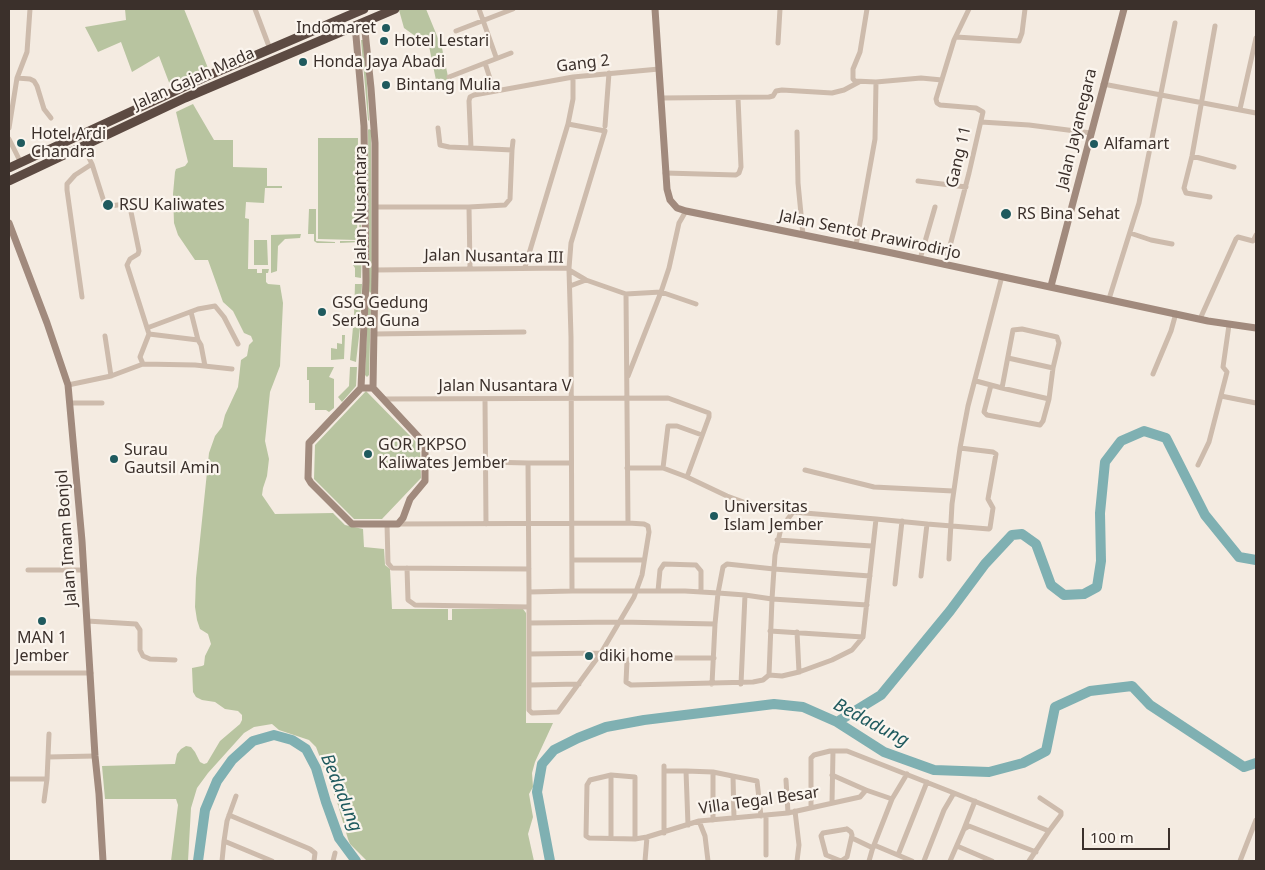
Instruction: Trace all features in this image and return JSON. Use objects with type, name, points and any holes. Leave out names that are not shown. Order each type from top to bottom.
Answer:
[{"type":"highway","name":"Jalan Gajah Mada","points":[[9,168],[181,88],[364,9]]},
{"type":"highway","name":"Jalan Gajah Mada","points":[[9,181],[246,71],[395,9]]},
{"type":"highway","points":[[120,117],[125,127]]},
{"type":"street","points":[[9,128],[17,78],[27,52],[30,9]]},
{"type":"street","points":[[255,9],[270,49]]},
{"type":"street","points":[[479,9],[496,57]]},
{"type":"street","points":[[456,31],[513,9]]},
{"type":"street","points":[[656,9],[665,173],[668,195],[677,208],[680,223]]},
{"type":"street","points":[[778,43],[780,9]]},
{"type":"street","points":[[867,9],[860,52],[853,69],[853,79],[859,82],[921,78],[942,80]]},
{"type":"street","name":"Gang 11","points":[[945,265],[966,187],[983,112],[980,109],[940,105],[936,99],[956,37],[969,9]]},
{"type":"street","points":[[956,37],[1016,42],[1021,36],[1025,9]]},
{"type":"street","name":"Jalan Jayanegara","points":[[1051,286],[1124,9]]},
{"type":"street","name":"Jalan Nusantara","points":[[360,23],[374,125],[375,297],[373,388]]},
{"type":"street","name":"Jalan Nusantara","points":[[360,23],[364,126],[365,297],[361,388]]},
{"type":"street","points":[[1110,299],[1139,203],[1175,24]]},
{"type":"street","points":[[1210,197],[1186,193],[1184,188],[1192,156],[1200,102],[1215,26]]},
{"type":"street","points":[[1240,109],[1256,38]]},
{"type":"street","points":[[449,76],[511,53]]},
{"type":"street","points":[[485,63],[494,91]]},
{"type":"street","name":"Gang 2","points":[[471,148],[469,98],[474,95],[574,77],[659,69]]},
{"type":"street","points":[[605,126],[609,73]]},
{"type":"street","points":[[525,268],[568,124],[573,98],[574,77]]},
{"type":"street","points":[[17,78],[34,81],[44,109],[51,118]]},
{"type":"street","points":[[661,98],[768,97],[773,96],[776,91],[782,90],[832,93],[844,90],[859,82]]},
{"type":"street","points":[[856,245],[875,139],[876,82]]},
{"type":"street","points":[[1103,84],[1240,109],[1256,114]]},
{"type":"street","points":[[665,173],[736,175],[739,173],[741,163],[738,98]]},
{"type":"street","points":[[981,122],[1029,125],[1091,133]]},
{"type":"street","points":[[568,124],[605,131],[570,243],[572,591]]},
{"type":"street","points":[[438,128],[440,145],[512,150]]},
{"type":"street","points":[[798,132],[798,183],[803,236]]},
{"type":"street","points":[[9,139],[21,163]]},
{"type":"street","points":[[375,208],[502,206],[508,203],[510,199],[513,141]]},
{"type":"street","points":[[83,146],[92,164],[105,205],[125,204],[130,207],[139,251],[138,254],[130,259],[127,265],[148,331],[140,357],[143,364]]},
{"type":"street","points":[[1192,156],[1234,167]]},
{"type":"street","points":[[82,297],[67,184],[75,175],[92,164]]},
{"type":"street","points":[[918,181],[966,187]]},
{"type":"street","points":[[469,207],[470,268]]},
{"type":"street","points":[[920,259],[935,207]]},
{"type":"street","name":"Jalan Sentot Prawirodirjo","points":[[677,208],[1200,319],[1256,328]]},
{"type":"street","points":[[627,379],[661,292],[680,223],[686,211]]},
{"type":"street","name":"Jalan Imam Bonjol","points":[[9,223],[68,385],[84,570],[103,861]]},
{"type":"street","points":[[1130,233],[1172,244]]},
{"type":"street","points":[[1200,319],[1236,239],[1238,237],[1253,241],[1256,234]]},
{"type":"street","name":"Jalan Nusantara III","points":[[375,270],[470,268],[569,269],[586,280],[626,294],[661,292],[696,304]]},
{"type":"street","points":[[949,559],[953,491],[960,448],[968,406],[1002,276]]},
{"type":"street","points":[[570,286],[586,280]]},
{"type":"street","points":[[626,294],[628,523]]},
{"type":"street","points":[[365,297],[375,297]]},
{"type":"street","points":[[148,331],[191,312],[214,306],[224,317],[238,344]]},
{"type":"street","points":[[191,312],[205,366]]},
{"type":"street","points":[[1153,374],[1171,331],[1176,313]]},
{"type":"street","points":[[1198,465],[1209,442],[1227,372],[1222,367],[1230,324]]},
{"type":"street","points":[[991,385],[984,412],[1040,425],[1043,422],[1059,343],[1056,336],[1022,329],[1013,330],[1002,388]]},
{"type":"street","points":[[148,331],[198,340]]},
{"type":"street","points":[[374,334],[524,332]]},
{"type":"street","points":[[105,336],[111,376]]},
{"type":"street","points":[[1008,358],[1053,368]]},
{"type":"street","points":[[68,385],[111,376],[143,364],[232,369]]},
{"type":"street","points":[[976,381],[1048,399]]},
{"type":"street","points":[[398,524],[410,499],[425,481],[425,445],[373,388],[361,388],[310,442],[308,478],[352,524],[387,524],[398,524],[486,524],[528,524],[572,524],[628,523],[648,526],[649,532],[642,575],[636,592],[601,653],[560,710],[554,713],[530,712],[529,654],[529,569],[528,524],[528,462]]},
{"type":"street","points":[[1221,396],[1256,403]]},
{"type":"street","name":"Jalan Nusantara V","points":[[383,399],[668,398],[708,412],[709,417],[702,435]]},
{"type":"street","points":[[485,399],[486,524]]},
{"type":"street","points":[[70,403],[102,402]]},
{"type":"street","points":[[663,468],[668,426],[676,426],[702,435],[687,477]]},
{"type":"street","points":[[627,468],[663,468],[757,507],[793,512],[989,529],[993,508],[988,499],[996,454],[960,448]]},
{"type":"street","points":[[486,462],[571,463]]},
{"type":"street","points":[[805,470],[874,487],[953,491]]},
{"type":"street","points":[[769,675],[770,631],[777,540],[781,528],[793,512]]},
{"type":"street","points":[[714,658],[631,658],[626,663],[626,682],[628,684],[741,684],[762,680],[769,675],[782,676],[798,672],[845,654],[858,645],[863,637],[876,519]]},
{"type":"street","points":[[895,584],[902,522]]},
{"type":"street","points":[[387,524],[389,565],[392,568],[529,569]]},
{"type":"street","points":[[921,576],[927,524]]},
{"type":"street","points":[[777,540],[872,546]]},
{"type":"street","points":[[572,560],[644,560]]},
{"type":"street","points":[[658,591],[660,570],[664,564],[696,565],[701,571],[701,591]]},
{"type":"street","points":[[712,684],[715,624],[723,565],[870,576]]},
{"type":"street","points":[[407,568],[408,600],[415,605],[529,607]]},
{"type":"street","points":[[28,570],[84,570]]},
{"type":"street","points":[[529,592],[701,591],[772,599],[867,605]]},
{"type":"street","points":[[741,684],[745,596]]},
{"type":"street","points":[[87,621],[136,624],[140,630],[140,650],[143,656],[150,659],[175,660]]},
{"type":"street","points":[[529,623],[715,624]]},
{"type":"street","points":[[770,631],[863,637]]},
{"type":"street","points":[[797,632],[798,672]]},
{"type":"street","points":[[529,654],[601,653]]},
{"type":"street","points":[[9,673],[91,673]]},
{"type":"street","points":[[530,685],[579,684]]},
{"type":"street","points":[[44,801],[49,734]]},
{"type":"street","points":[[832,803],[833,751]]},
{"type":"street","points":[[811,808],[811,758],[814,755],[833,751],[847,751],[1049,831]]},
{"type":"street","points":[[48,757],[95,756]]},
{"type":"street","points":[[664,833],[664,769],[713,772],[757,781],[764,816],[766,855]]},
{"type":"street","points":[[686,771],[688,824]]},
{"type":"street","points":[[713,772],[713,820]]},
{"type":"street","points":[[869,861],[892,798],[907,774]]},
{"type":"street","points":[[612,838],[611,775],[633,776],[636,779],[635,839]]},
{"type":"street","name":"Villa Tegal Besar","points":[[611,775],[592,778],[588,783],[586,836],[588,838],[635,839],[664,833],[699,822],[788,813],[860,797],[866,790]]},
{"type":"street","points":[[832,775],[866,790],[892,798]]},
{"type":"street","points":[[733,776],[734,818]]},
{"type":"street","points":[[9,779],[47,779]]},
{"type":"street","points":[[786,780],[788,813]]},
{"type":"street","points":[[898,855],[927,782]]},
{"type":"street","points":[[924,861],[944,810],[954,792]]},
{"type":"street","points":[[222,861],[229,815],[236,796]]},
{"type":"street","points":[[1029,861],[1061,815],[1061,812],[1040,798]]},
{"type":"street","points":[[950,861],[975,801]]},
{"type":"street","points":[[794,811],[799,845],[797,861]]},
{"type":"street","points":[[229,815],[310,849],[315,853],[314,861]]},
{"type":"street","points":[[1240,861],[1256,820]]},
{"type":"street","points":[[699,822],[705,836],[708,861]]},
{"type":"street","points":[[964,829],[969,826],[1036,852]]},
{"type":"street","points":[[846,829],[851,832],[852,838],[847,857],[844,860],[841,861],[825,854],[821,836],[824,832],[846,829]]},
{"type":"street","points":[[646,837],[646,861]]},
{"type":"street","points":[[852,838],[912,861]]},
{"type":"street","points":[[224,841],[272,861]]},
{"type":"street","points":[[957,846],[992,861]]},
{"type":"street","points":[[333,861],[335,853]]},
{"type":"green space","points":[[125,9],[184,9],[208,68],[170,85],[159,56],[132,72],[121,42],[98,52],[85,27],[126,20]]},
{"type":"green space","points":[[426,9],[442,48],[451,91],[438,90],[429,46],[404,28],[399,10]]},
{"type":"green space","points":[[361,40],[363,40],[366,67],[369,121],[368,120]]},
{"type":"green space","points":[[193,104],[214,140],[233,140],[233,167],[267,168],[267,186],[282,186],[282,188],[265,188],[264,203],[246,202],[245,218],[249,219],[248,269],[257,269],[257,273],[262,273],[262,269],[269,269],[268,273],[266,273],[266,282],[268,284],[280,285],[283,303],[280,366],[270,392],[265,441],[269,459],[262,495],[275,514],[333,513],[345,525],[363,529],[364,547],[384,549],[385,565],[390,569],[392,609],[448,609],[448,620],[452,620],[452,609],[523,609],[526,613],[526,723],[553,723],[535,762],[532,773],[533,787],[529,794],[533,817],[528,834],[534,861],[367,861],[350,844],[337,802],[316,747],[309,740],[279,730],[272,724],[254,727],[244,733],[197,788],[191,808],[188,861],[171,861],[178,805],[176,799],[105,799],[102,766],[175,764],[177,754],[186,746],[191,747],[200,762],[204,764],[207,763],[220,741],[240,724],[242,720],[242,715],[238,711],[225,709],[215,702],[202,700],[196,697],[193,692],[192,668],[204,665],[205,656],[211,644],[208,634],[200,629],[195,607],[196,578],[209,453],[238,387],[241,360],[247,356],[249,345],[253,341],[251,336],[244,333],[233,311],[223,302],[208,260],[195,260],[178,235],[174,223],[173,194],[175,172],[176,169],[185,166],[188,162],[176,112]]},
{"type":"green space","points":[[368,130],[371,130],[372,291],[370,293]]},
{"type":"green space","points":[[318,138],[358,138],[357,240],[318,239]]},
{"type":"green space","points":[[360,190],[361,242],[340,243],[340,241],[359,241]]},
{"type":"green space","points":[[309,209],[316,209],[316,241],[335,243],[317,243],[314,241],[314,234],[308,234]]},
{"type":"green space","points":[[301,234],[300,238],[285,239],[278,246],[277,271],[271,273],[271,235]]},
{"type":"green space","points":[[254,240],[267,240],[268,265],[254,265]]},
{"type":"green space","points":[[356,250],[362,250],[361,278],[355,277],[353,265],[355,263]]},
{"type":"green space","points":[[355,284],[362,284],[360,317],[354,316]]},
{"type":"green space","points":[[370,304],[369,375],[367,377],[365,375],[368,305]]},
{"type":"green space","points":[[353,327],[360,328],[356,362],[350,360]]},
{"type":"green space","points":[[342,335],[345,335],[344,359],[331,360],[331,348],[337,349],[337,343],[342,344]]},
{"type":"green space","points":[[307,367],[334,367],[329,377],[334,379],[334,408],[329,412],[326,410],[315,410],[315,403],[309,403]]},
{"type":"green space","points":[[350,367],[357,367],[356,386],[342,402],[338,397],[349,386]]},
{"type":"green space","name":"GOR PKPSO Kaliwates Jember","points":[[366,391],[420,446],[421,478],[382,519],[354,519],[314,479],[315,445]]},
{"type":"waterway","points":[[837,722],[881,695],[950,611],[985,564],[1012,535],[1022,534],[1036,544],[1051,585],[1064,595],[1084,594],[1097,587],[1101,561],[1100,513],[1105,462],[1121,441],[1144,431],[1166,438],[1205,515],[1239,557],[1256,560]]},
{"type":"waterway","name":"Bedadung","points":[[550,861],[537,792],[542,764],[554,750],[578,738],[606,727],[644,720],[774,704],[803,707],[837,722],[884,752],[934,770],[989,772],[1023,763],[1046,751],[1055,707],[1090,691],[1132,686],[1150,705],[1244,767],[1256,763]]},
{"type":"waterway","name":"Bedadung","points":[[198,861],[205,810],[217,781],[232,760],[253,741],[274,735],[292,740],[306,749],[316,768],[339,838],[356,861]]},
{"type":"place","name":"Indomaret","points":[[386,28]]},
{"type":"place","name":"Hotel Lestari","points":[[384,41]]},
{"type":"place","name":"Honda Jaya Abadi","points":[[303,62]]},
{"type":"place","name":"Bintang Mulia","points":[[386,85]]},
{"type":"place","name":"Hotel Ardi Chandra","points":[[21,143]]},
{"type":"place","name":"Alfamart","points":[[1094,144]]},
{"type":"place","name":"RSU Kaliwates","points":[[108,205]]},
{"type":"place","name":"RS Bina Sehat","points":[[1006,214]]},
{"type":"place","name":"GSG Gedung Serba Guna","points":[[322,312]]},
{"type":"place","name":"GOR PKPSO Kaliwates Jember","points":[[368,454]]},
{"type":"place","name":"Surau Gautsil Amin","points":[[114,459]]},
{"type":"place","name":"Universitas Islam Jember","points":[[714,516]]},
{"type":"place","name":"MAN 1 Jember","points":[[42,621]]},
{"type":"place","name":"diki home","points":[[589,656]]}]
